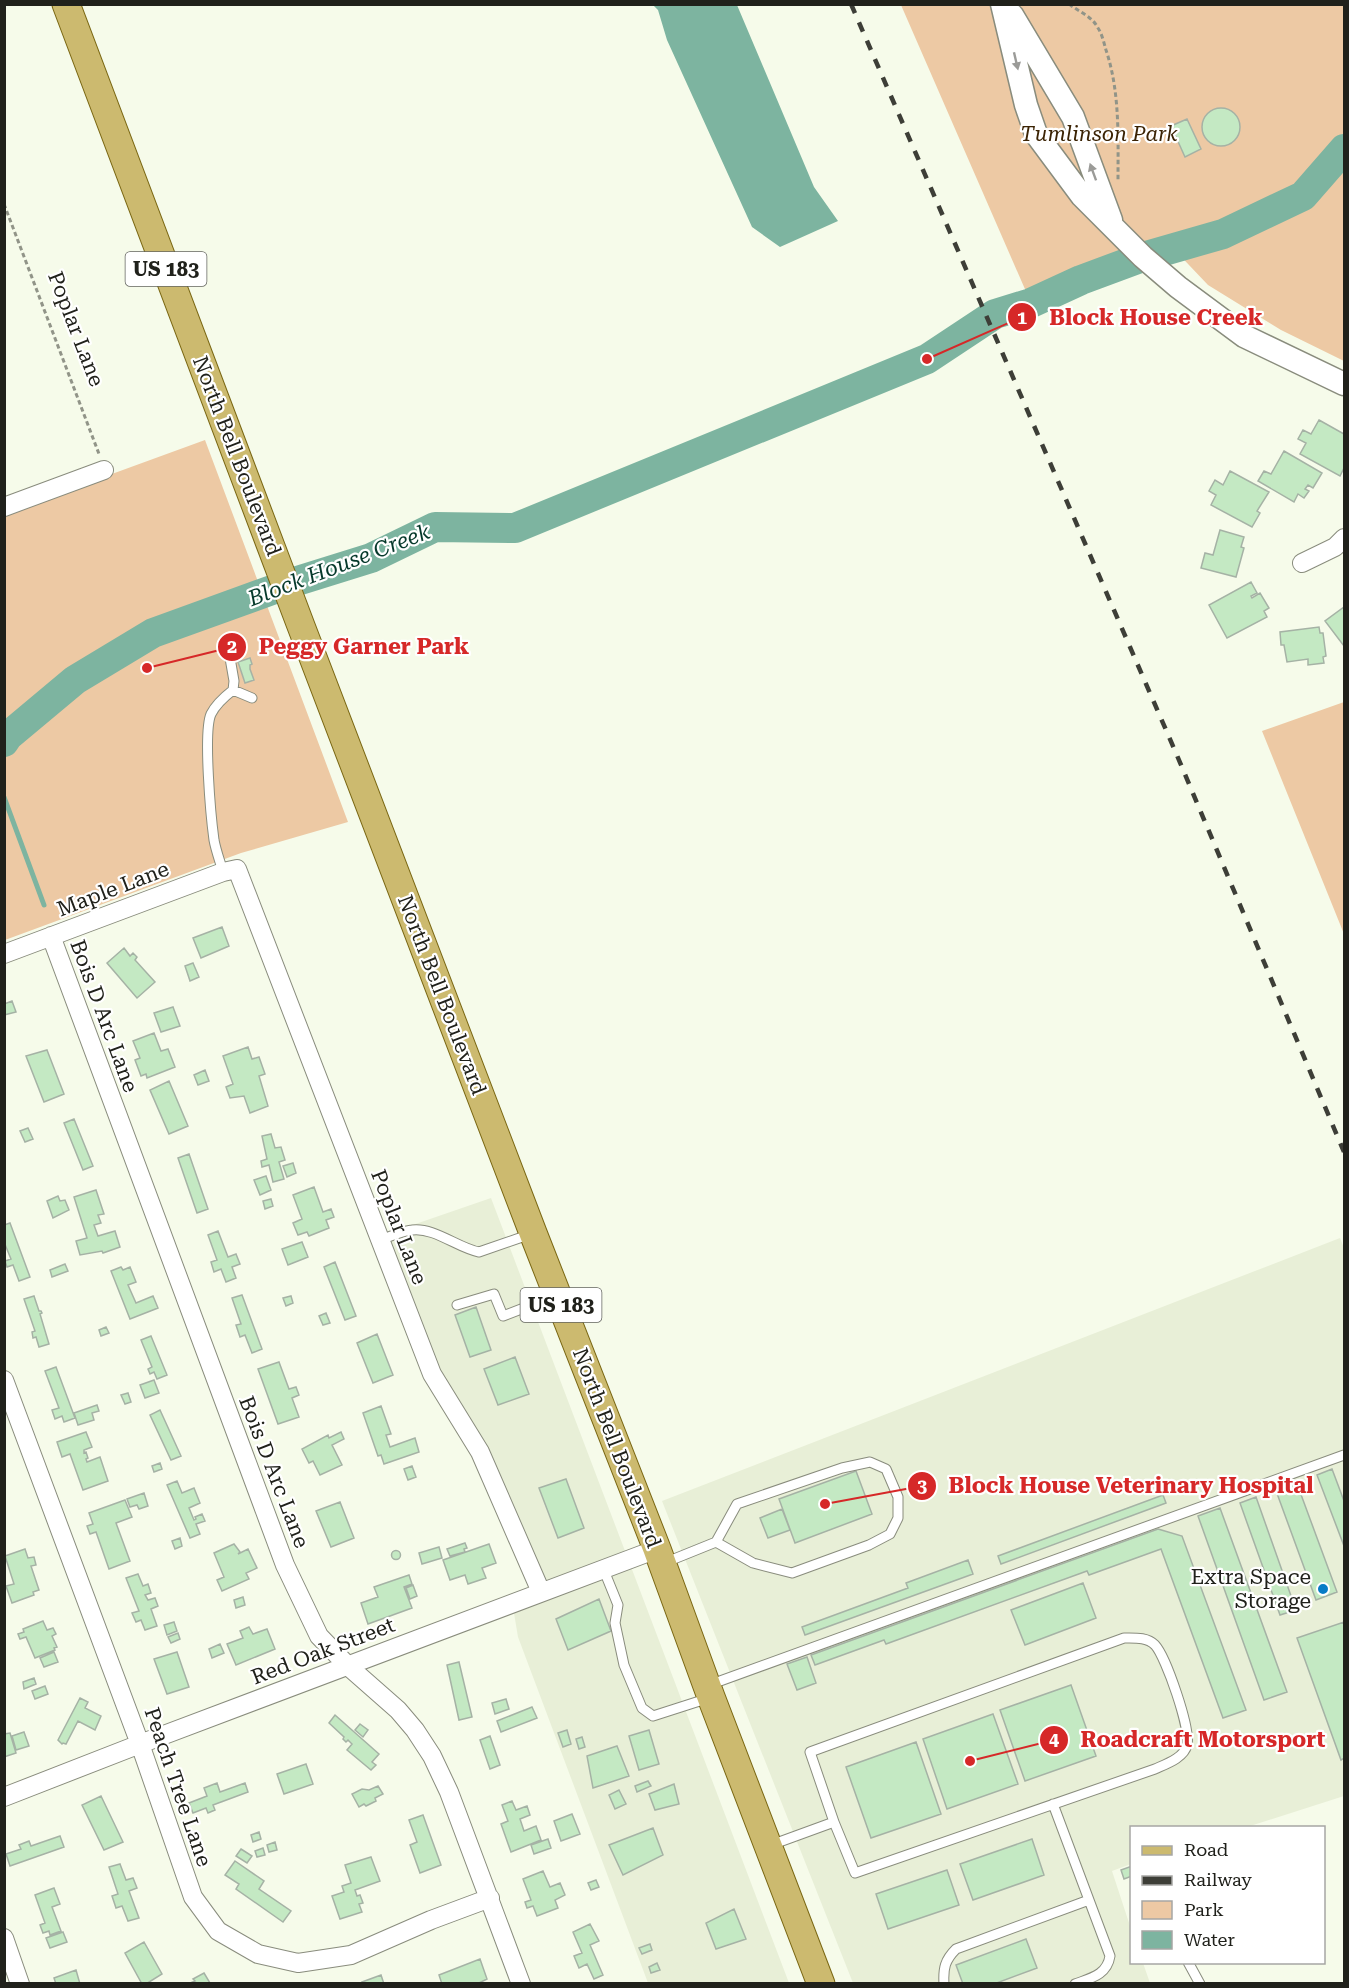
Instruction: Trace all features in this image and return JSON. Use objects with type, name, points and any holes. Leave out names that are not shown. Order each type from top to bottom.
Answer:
[{"type":"main road","name":"North Bell Boulevard","points":[[66,4],[301,626],[821,1983]]},
{"type":"street","points":[[1004,4],[1073,117],[1113,227]]},
{"type":"street","points":[[1004,4],[1026,105],[1036,134],[1082,196],[1143,257],[1178,288],[1244,336],[1344,384]]},
{"type":"street","points":[[4,507],[104,470]]},
{"type":"street","points":[[1302,563],[1335,547],[1344,538]]},
{"type":"street","name":"Maple Lane","points":[[4,954],[230,870]]},
{"type":"street","name":"Poplar Lane","points":[[230,870],[432,1374],[480,1452],[541,1592]]},
{"type":"street","name":"Bois D Arc Lane","points":[[51,936],[285,1565],[319,1636],[348,1666],[398,1710],[432,1756],[449,1791],[521,1983]]},
{"type":"street","name":"Peach Tree Lane","points":[[4,1380],[140,1744],[193,1897],[218,1931],[258,1954],[298,1963],[351,1955],[431,1920],[490,1898]]},
{"type":"street","name":"Red Oak Street","points":[[4,1797],[603,1568],[659,1556]]},
{"type":"street","points":[[4,1938],[20,1983]]},
{"type":"lane","points":[[230,658],[234,681],[233,690],[220,701],[210,715],[207,731],[214,842],[230,870]]},
{"type":"lane","points":[[233,690],[252,698]]},
{"type":"lane","points":[[380,1240],[412,1229],[439,1235],[471,1251],[479,1252],[533,1233]]},
{"type":"lane","points":[[457,1305],[494,1294],[503,1316],[557,1296]]},
{"type":"lane","points":[[603,1568],[618,1605],[615,1623],[624,1665],[642,1708],[653,1716],[709,1691],[1344,1455]]},
{"type":"lane","points":[[659,1556],[716,1542],[753,1563],[792,1573],[868,1545],[890,1534],[898,1518],[898,1497],[885,1469],[870,1462],[842,1468],[737,1504],[716,1542]]},
{"type":"lane","points":[[1124,1638],[1148,1640],[1164,1659],[1186,1723],[1187,1747],[1179,1757],[1155,1769],[855,1873],[834,1822],[810,1752],[1124,1638]]},
{"type":"lane","points":[[1053,1804],[1110,1956],[1109,1964],[1104,1971],[1075,1983]]},
{"type":"lane","points":[[768,1846],[834,1822]]},
{"type":"lane","points":[[944,1983],[943,1968],[956,1949],[1089,1900]]},
{"type":"lane","points":[[1189,1964],[1200,1983]]},
{"type":"path","points":[[1069,4],[1090,17],[1099,28],[1109,59],[1114,79],[1118,118],[1118,184]]},
{"type":"path","name":"Poplar Lane","points":[[4,204],[104,470]]},
{"type":"shaded area","points":[[491,1198],[789,1983],[648,1983],[518,1637],[514,1613],[538,1603],[372,1239]]},
{"type":"shaded area","points":[[1340,1238],[1344,1248],[1344,1796],[1250,1826],[1130,1826],[1130,1864],[1112,1871],[1130,1926],[1130,1964],[1143,1964],[1150,1983],[853,1983],[662,1501]]},
{"type":"green space","name":"Tumlinson Park","points":[[901,5],[1344,5],[1344,361],[1281,330],[1208,285],[1170,245],[1081,280],[1031,303]]},
{"type":"green space","points":[[205,440],[348,822],[241,853],[5,940],[5,513]]},
{"type":"green space","points":[[1344,702],[1344,934],[1262,731]]},
{"type":"water","points":[[653,5],[737,5],[814,187],[838,221],[780,247],[752,227],[667,40],[658,10]]},
{"type":"building","points":[[1221,108],[1234,114],[1240,127],[1234,140],[1221,146],[1208,140],[1202,127],[1208,114]]},
{"type":"building","points":[[1187,119],[1201,149],[1185,157],[1171,126]]},
{"type":"building","points":[[1319,420],[1344,434],[1344,468],[1340,476],[1300,454],[1306,443],[1298,439],[1303,430],[1311,434]]},
{"type":"building","points":[[1284,451],[1322,473],[1313,488],[1308,485],[1305,489],[1309,491],[1304,498],[1298,494],[1294,502],[1258,481],[1264,471],[1271,474]]},
{"type":"building","points":[[1230,471],[1269,492],[1257,511],[1260,513],[1252,527],[1211,505],[1216,495],[1209,491],[1215,480],[1223,485]]},
{"type":"building","points":[[1220,530],[1244,537],[1241,547],[1244,548],[1236,577],[1201,568],[1205,553],[1213,555]]},
{"type":"building","points":[[1251,582],[1257,593],[1251,596],[1252,598],[1260,593],[1269,608],[1264,611],[1267,617],[1227,638],[1209,605]]},
{"type":"building","points":[[1344,607],[1344,646],[1325,621]]},
{"type":"building","points":[[1319,627],[1320,633],[1323,633],[1326,656],[1323,657],[1324,663],[1308,665],[1308,659],[1287,662],[1284,645],[1281,645],[1280,632]]},
{"type":"building","points":[[250,658],[252,664],[250,669],[254,680],[245,683],[238,662]]},
{"type":"building","points":[[222,927],[229,946],[201,958],[193,938]]},
{"type":"building","points":[[124,948],[130,956],[133,953],[137,957],[135,960],[155,982],[137,998],[107,963]]},
{"type":"building","points":[[193,963],[199,977],[190,981],[185,966]]},
{"type":"building","points":[[12,1001],[16,1012],[4,1015],[4,1004]]},
{"type":"building","points":[[173,1007],[180,1026],[161,1032],[154,1013]]},
{"type":"building","points":[[154,1033],[161,1051],[168,1049],[175,1067],[147,1078],[146,1074],[141,1076],[135,1060],[140,1058],[133,1041]]},
{"type":"building","points":[[248,1047],[252,1059],[259,1057],[265,1074],[259,1076],[268,1106],[250,1113],[244,1096],[230,1098],[226,1087],[233,1084],[223,1056]]},
{"type":"building","points":[[47,1050],[64,1094],[44,1102],[26,1056]]},
{"type":"building","points":[[205,1070],[209,1081],[198,1085],[194,1075]]},
{"type":"building","points":[[169,1081],[188,1126],[169,1134],[150,1090]]},
{"type":"building","points":[[74,1119],[93,1166],[83,1170],[64,1123]]},
{"type":"building","points":[[28,1128],[33,1139],[25,1142],[20,1131]]},
{"type":"building","points":[[271,1134],[275,1148],[281,1147],[285,1160],[279,1162],[284,1179],[273,1182],[269,1165],[262,1167],[261,1161],[267,1159],[262,1136]]},
{"type":"building","points":[[189,1154],[208,1209],[197,1213],[178,1158]]},
{"type":"building","points":[[293,1163],[296,1173],[287,1177],[283,1166]]},
{"type":"building","points":[[266,1176],[271,1190],[260,1195],[254,1180]]},
{"type":"building","points":[[314,1187],[323,1212],[331,1209],[334,1217],[326,1220],[329,1228],[309,1236],[307,1232],[298,1235],[293,1223],[302,1219],[293,1195]]},
{"type":"building","points":[[96,1190],[104,1214],[98,1215],[101,1223],[94,1225],[98,1236],[115,1231],[120,1247],[103,1253],[102,1251],[80,1255],[76,1241],[87,1238],[74,1197]]},
{"type":"building","points":[[58,1196],[60,1201],[65,1200],[69,1210],[53,1218],[47,1201]]},
{"type":"building","points":[[271,1199],[273,1206],[265,1209],[263,1201]]},
{"type":"building","points":[[10,1223],[30,1277],[19,1281],[13,1265],[7,1267],[5,1261],[11,1259],[4,1242],[4,1225]]},
{"type":"building","points":[[218,1231],[228,1257],[236,1254],[240,1264],[232,1267],[236,1278],[226,1282],[221,1269],[214,1272],[211,1262],[217,1260],[208,1235]]},
{"type":"building","points":[[302,1242],[308,1257],[288,1265],[282,1249]]},
{"type":"building","points":[[335,1262],[356,1316],[345,1320],[324,1267]]},
{"type":"building","points":[[65,1264],[68,1271],[52,1277],[50,1270]]},
{"type":"building","points":[[121,1267],[123,1270],[130,1267],[136,1282],[128,1285],[136,1303],[153,1296],[158,1308],[130,1319],[111,1271]]},
{"type":"building","points":[[242,1295],[262,1349],[252,1353],[245,1335],[240,1337],[236,1325],[241,1324],[232,1298]]},
{"type":"building","points":[[34,1296],[39,1311],[42,1313],[40,1314],[49,1344],[39,1347],[36,1337],[33,1338],[32,1332],[35,1331],[24,1299]]},
{"type":"building","points":[[291,1296],[293,1303],[286,1306],[283,1298]]},
{"type":"building","points":[[476,1307],[491,1350],[470,1357],[455,1315]]},
{"type":"building","points":[[326,1313],[330,1323],[323,1325],[319,1316]]},
{"type":"building","points":[[106,1327],[109,1333],[101,1336],[99,1330]]},
{"type":"building","points":[[377,1334],[393,1375],[373,1383],[357,1343]]},
{"type":"building","points":[[151,1336],[167,1375],[157,1379],[154,1372],[150,1374],[148,1369],[152,1367],[141,1340]]},
{"type":"building","points":[[515,1357],[529,1394],[498,1405],[484,1369]]},
{"type":"building","points":[[279,1362],[289,1389],[296,1387],[299,1395],[292,1398],[299,1417],[278,1424],[258,1369]]},
{"type":"building","points":[[56,1367],[75,1418],[64,1422],[62,1416],[55,1419],[52,1410],[59,1408],[45,1371]]},
{"type":"building","points":[[154,1380],[159,1393],[145,1398],[140,1385]]},
{"type":"building","points":[[128,1393],[131,1402],[125,1404],[121,1395]]},
{"type":"building","points":[[97,1405],[99,1411],[92,1413],[94,1420],[78,1425],[74,1413]]},
{"type":"building","points":[[381,1406],[391,1434],[386,1435],[390,1447],[415,1438],[419,1452],[384,1464],[381,1455],[378,1456],[363,1413]]},
{"type":"building","points":[[160,1410],[181,1456],[171,1460],[150,1415]]},
{"type":"building","points":[[86,1432],[92,1447],[84,1450],[88,1458],[87,1462],[100,1457],[108,1481],[83,1490],[70,1454],[62,1457],[57,1442]]},
{"type":"building","points":[[341,1432],[344,1439],[332,1445],[342,1465],[320,1475],[313,1461],[309,1463],[302,1449],[328,1435],[329,1438]]},
{"type":"building","points":[[160,1463],[162,1469],[154,1472],[152,1466]]},
{"type":"building","points":[[412,1466],[416,1477],[408,1480],[404,1469]]},
{"type":"building","points":[[1332,1469],[1344,1501],[1344,1546],[1317,1475]]},
{"type":"building","points":[[856,1471],[872,1514],[795,1543],[779,1499]]},
{"type":"building","points":[[566,1479],[584,1528],[558,1538],[539,1488]]},
{"type":"building","points":[[177,1481],[182,1493],[194,1488],[200,1503],[189,1508],[194,1520],[202,1514],[205,1521],[196,1524],[200,1534],[190,1538],[167,1485]]},
{"type":"building","points":[[1296,1481],[1337,1592],[1316,1600],[1275,1488]]},
{"type":"building","points":[[144,1493],[148,1506],[139,1509],[137,1505],[130,1507],[127,1499]]},
{"type":"building","points":[[1163,1495],[1166,1503],[1001,1564],[998,1556]]},
{"type":"building","points":[[1256,1497],[1296,1610],[1280,1615],[1240,1503]]},
{"type":"building","points":[[125,1500],[132,1517],[116,1523],[130,1561],[109,1569],[96,1532],[90,1534],[87,1526],[93,1524],[89,1513]]},
{"type":"building","points":[[340,1502],[354,1538],[331,1547],[316,1511]]},
{"type":"building","points":[[1220,1508],[1287,1692],[1264,1700],[1198,1516]]},
{"type":"building","points":[[782,1509],[790,1530],[768,1538],[760,1518]]},
{"type":"building","points":[[1158,1529],[1182,1536],[1246,1710],[1223,1718],[1161,1549],[1089,1575],[1087,1571],[886,1644],[884,1640],[815,1665],[811,1655]]},
{"type":"building","points":[[180,1538],[182,1546],[175,1549],[172,1541]]},
{"type":"building","points":[[465,1543],[467,1548],[464,1549],[465,1552],[450,1556],[447,1549]]},
{"type":"building","points":[[234,1544],[240,1552],[238,1554],[248,1549],[257,1568],[246,1573],[249,1579],[222,1591],[217,1580],[224,1577],[214,1553]]},
{"type":"building","points":[[489,1544],[496,1563],[482,1568],[486,1578],[468,1584],[465,1575],[450,1580],[443,1560]]},
{"type":"building","points":[[439,1547],[442,1558],[422,1564],[419,1553]]},
{"type":"building","points":[[25,1549],[28,1558],[34,1557],[36,1565],[31,1566],[39,1590],[33,1592],[34,1595],[12,1603],[6,1586],[14,1584],[5,1556]]},
{"type":"building","points":[[396,1551],[400,1555],[396,1559],[392,1555]]},
{"type":"building","points":[[968,1560],[973,1574],[805,1635],[802,1627],[908,1588],[906,1583]]},
{"type":"building","points":[[138,1574],[143,1586],[148,1584],[151,1593],[145,1595],[148,1600],[155,1598],[158,1606],[151,1609],[157,1626],[145,1630],[141,1620],[136,1622],[132,1613],[139,1611],[126,1578]]},
{"type":"building","points":[[409,1575],[412,1584],[404,1587],[412,1608],[368,1624],[361,1603],[378,1597],[374,1587]]},
{"type":"building","points":[[1083,1583],[1096,1618],[1025,1645],[1011,1610]]},
{"type":"building","points":[[413,1585],[417,1596],[410,1599],[406,1588]]},
{"type":"building","points":[[243,1597],[245,1605],[236,1608],[234,1600]]},
{"type":"building","points":[[599,1599],[611,1631],[568,1650],[556,1619]]},
{"type":"building","points":[[43,1621],[47,1630],[53,1628],[56,1634],[52,1636],[57,1647],[35,1658],[26,1637],[20,1639],[18,1634],[24,1632],[23,1629]]},
{"type":"building","points":[[174,1622],[177,1631],[167,1635],[164,1625]]},
{"type":"building","points":[[1344,1622],[1344,1758],[1341,1760],[1297,1638]]},
{"type":"building","points":[[249,1627],[253,1634],[267,1629],[275,1649],[236,1665],[227,1644],[243,1638],[240,1631]]},
{"type":"building","points":[[178,1633],[180,1639],[171,1643],[168,1637]]},
{"type":"building","points":[[220,1644],[224,1653],[212,1658],[209,1649]]},
{"type":"building","points":[[54,1652],[58,1662],[44,1667],[40,1658]]},
{"type":"building","points":[[177,1652],[189,1687],[167,1694],[154,1659]]},
{"type":"building","points":[[807,1657],[816,1683],[797,1690],[787,1664]]},
{"type":"building","points":[[459,1662],[472,1717],[459,1720],[447,1665]]},
{"type":"building","points":[[34,1678],[36,1684],[24,1689],[23,1682]]},
{"type":"building","points":[[1071,1685],[1096,1756],[1025,1781],[1000,1710]]},
{"type":"building","points":[[45,1686],[48,1694],[35,1699],[32,1691]]},
{"type":"building","points":[[80,1698],[88,1702],[85,1708],[101,1716],[95,1730],[78,1721],[66,1744],[62,1744],[58,1740]]},
{"type":"building","points":[[506,1699],[509,1709],[495,1714],[492,1703]]},
{"type":"building","points":[[532,1707],[537,1718],[501,1732],[497,1721]]},
{"type":"building","points":[[993,1714],[1018,1784],[947,1809],[923,1739]]},
{"type":"building","points":[[335,1715],[379,1754],[372,1762],[376,1765],[371,1770],[347,1750],[352,1744],[348,1740],[346,1742],[344,1737],[329,1723]]},
{"type":"building","points":[[360,1724],[368,1730],[363,1737],[355,1730]]},
{"type":"building","points":[[567,1730],[571,1744],[563,1747],[558,1733]]},
{"type":"building","points":[[649,1730],[659,1764],[639,1770],[629,1736]]},
{"type":"building","points":[[24,1732],[29,1746],[16,1750],[12,1736]]},
{"type":"building","points":[[10,1733],[16,1753],[4,1757],[4,1734]]},
{"type":"building","points":[[490,1736],[500,1765],[490,1769],[480,1740]]},
{"type":"building","points":[[582,1737],[585,1747],[579,1749],[576,1739]]},
{"type":"building","points":[[916,1742],[941,1814],[871,1838],[846,1767]]},
{"type":"building","points":[[617,1746],[629,1776],[593,1788],[587,1756]]},
{"type":"building","points":[[306,1764],[313,1784],[284,1794],[277,1774]]},
{"type":"building","points":[[648,1781],[651,1786],[637,1792],[635,1786]]},
{"type":"building","points":[[217,1783],[220,1792],[245,1783],[248,1792],[213,1805],[215,1810],[208,1813],[206,1808],[193,1813],[189,1803],[207,1796],[204,1788]]},
{"type":"building","points":[[674,1784],[679,1804],[655,1810],[649,1794]]},
{"type":"building","points":[[378,1786],[383,1794],[375,1798],[376,1801],[359,1807],[352,1794],[362,1789],[369,1790]]},
{"type":"building","points":[[619,1790],[626,1804],[615,1809],[609,1795]]},
{"type":"building","points":[[101,1796],[123,1842],[104,1850],[82,1805]]},
{"type":"building","points":[[512,1801],[516,1810],[527,1806],[530,1815],[520,1819],[524,1831],[536,1826],[541,1840],[511,1852],[501,1824],[508,1821],[502,1805]]},
{"type":"building","points":[[572,1814],[580,1834],[561,1841],[554,1821]]},
{"type":"building","points":[[423,1815],[441,1865],[420,1873],[410,1845],[417,1842],[409,1820]]},
{"type":"building","points":[[653,1828],[663,1855],[623,1875],[609,1845]]},
{"type":"building","points":[[259,1832],[261,1839],[253,1842],[251,1835]]},
{"type":"building","points":[[60,1836],[64,1847],[10,1866],[6,1854],[21,1849],[19,1845],[29,1841],[31,1846]]},
{"type":"building","points":[[548,1839],[551,1848],[534,1854],[531,1845]]},
{"type":"building","points":[[1032,1839],[1044,1875],[973,1900],[960,1864]]},
{"type":"building","points":[[275,1842],[277,1850],[269,1852],[267,1845]]},
{"type":"building","points":[[263,1848],[265,1855],[257,1857],[255,1851]]},
{"type":"building","points":[[241,1849],[252,1856],[247,1863],[236,1856]]},
{"type":"building","points":[[371,1857],[380,1881],[355,1890],[363,1903],[359,1904],[362,1912],[340,1919],[332,1896],[344,1892],[342,1886],[351,1883],[345,1865]]},
{"type":"building","points":[[235,1861],[264,1881],[259,1889],[291,1911],[283,1922],[236,1889],[239,1884],[225,1875]]},
{"type":"building","points":[[120,1864],[126,1880],[133,1878],[137,1888],[129,1891],[139,1918],[128,1921],[122,1906],[116,1908],[112,1896],[118,1894],[109,1867]]},
{"type":"building","points":[[1130,1867],[1130,1877],[1124,1879],[1121,1870]]},
{"type":"building","points":[[947,1870],[959,1905],[888,1929],[876,1894]]},
{"type":"building","points":[[543,1871],[550,1887],[560,1883],[565,1895],[555,1900],[558,1908],[537,1916],[533,1906],[527,1908],[525,1902],[531,1900],[523,1879]]},
{"type":"building","points":[[596,1880],[599,1887],[591,1890],[588,1883]]},
{"type":"building","points":[[54,1888],[60,1904],[52,1907],[61,1931],[50,1935],[49,1931],[43,1933],[40,1925],[45,1923],[35,1895]]},
{"type":"building","points":[[734,1909],[746,1939],[716,1949],[706,1923]]},
{"type":"building","points":[[590,1924],[599,1941],[590,1945],[603,1975],[594,1979],[587,1964],[579,1968],[574,1956],[582,1953],[573,1932]]},
{"type":"building","points":[[63,1932],[67,1942],[50,1948],[46,1938]]},
{"type":"building","points":[[1026,1939],[1037,1968],[994,1984],[963,1984],[956,1965]]},
{"type":"building","points":[[144,1942],[162,1974],[142,1984],[125,1953]]},
{"type":"building","points":[[650,1944],[652,1950],[642,1954],[639,1948]]},
{"type":"building","points":[[480,1959],[487,1979],[477,1984],[442,1984],[439,1975]]},
{"type":"building","points":[[657,1963],[660,1970],[651,1973],[649,1967]]},
{"type":"building","points":[[76,1970],[80,1984],[56,1984],[54,1978]]},
{"type":"building","points":[[204,1973],[210,1983],[188,1984],[195,1981],[193,1979]]},
{"type":"building","points":[[381,1975],[384,1984],[363,1984],[362,1982]]},
{"type":"waterway","name":"Block House Creek","points":[[4,742],[8,736],[75,680],[153,633],[294,582],[371,558],[435,527],[515,528],[927,359],[995,314],[1031,303],[1081,280],[1143,257],[1223,234],[1303,196],[1344,149]]},
{"type":"waterway","points":[[4,797],[44,905]]},
{"type":"railway","points":[[851,4],[1176,753],[1344,1152]]},
{"type":"place","name":"Block House Creek","points":[[927,359]]},
{"type":"place","name":"Peggy Garner Park","points":[[147,668]]},
{"type":"place","name":"Block House Veterinary Hospital","points":[[825,1504]]},
{"type":"place","name":"Extra Space Storage","points":[[1323,1589]]},
{"type":"place","name":"Roadcraft Motorsport","points":[[970,1761]]}]
